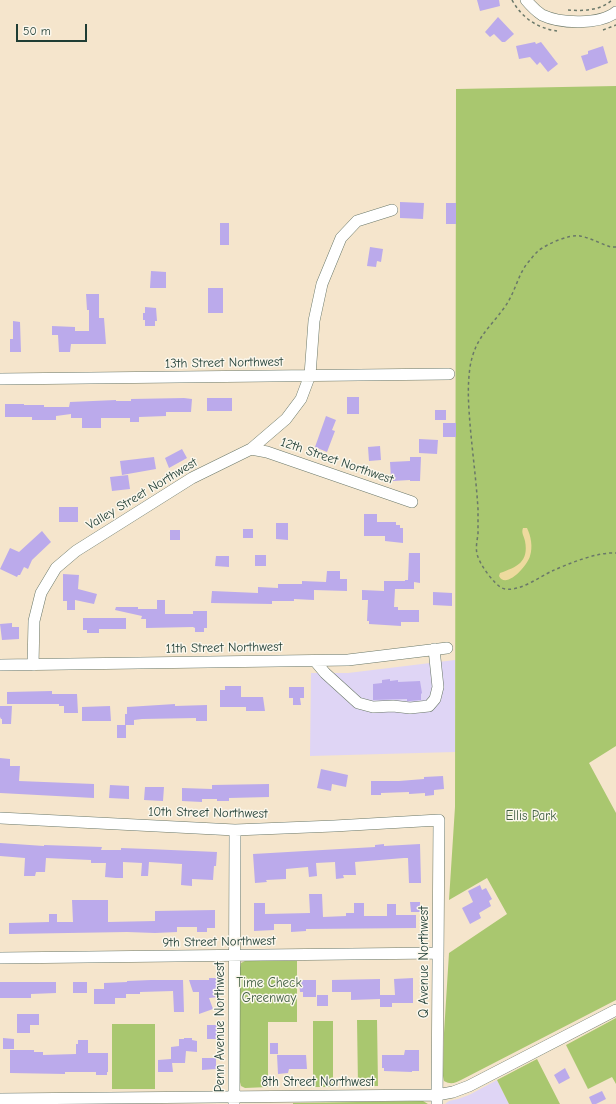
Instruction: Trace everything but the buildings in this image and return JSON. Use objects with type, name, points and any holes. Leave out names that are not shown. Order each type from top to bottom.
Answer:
[{"type":"street","points":[[526,0],[532,7],[542,14],[556,20],[603,20],[616,12]]},
{"type":"street","name":"Valley Street Northwest","points":[[33,665],[34,621],[37,607],[41,593],[56,568],[76,551],[192,478],[251,449],[286,419],[302,399],[310,375],[314,321],[322,284],[340,238],[357,221],[392,210]]},
{"type":"street","name":"13th Street Northwest","points":[[0,379],[449,374]]},
{"type":"street","name":"12th Street Northwest","points":[[251,449],[267,452],[412,502]]},
{"type":"street","name":"11th Street Northwest","points":[[0,665],[348,660],[447,648]]},
{"type":"street","points":[[315,661],[325,673],[358,703],[373,707],[393,706],[410,708],[429,706],[435,699],[438,687],[434,649]]},
{"type":"street","name":"10th Street Northwest","points":[[0,818],[235,830],[439,820]]},
{"type":"street","name":"Q Avenue Northwest","points":[[437,1099],[439,820]]},
{"type":"street","name":"Penn Avenue Northwest","points":[[234,1100],[235,830]]},
{"type":"street","name":"9th Street Northwest","points":[[0,958],[438,953]]},
{"type":"street","name":"8th Street Northwest","points":[[0,1099],[437,1099],[469,1086],[616,1010]]},
{"type":"path","points":[[565,10],[600,8],[612,0]]},
{"type":"path","points":[[616,247],[611,248],[579,236],[571,236],[537,252],[526,265],[504,308],[484,332],[476,346],[470,366],[468,386],[470,436],[478,509],[477,557],[497,585],[509,589],[516,588],[552,571],[602,553],[616,553]]},
{"type":"shaded area","points":[[455,660],[455,752],[310,756],[311,673],[348,673]]},
{"type":"shaded area","points":[[497,1080],[509,1104],[445,1104],[449,1101],[469,1095]]},
{"type":"green space","name":"Ellis Park","points":[[616,86],[616,746],[589,763],[616,813],[616,1000],[455,1083],[449,1083],[444,1081],[443,1076],[449,953],[507,914],[487,878],[449,900],[455,807],[456,89]]},
{"type":"green space","name":"Time Check Greenway","points":[[245,961],[297,961],[297,1022],[268,1022],[268,1087],[245,1088],[241,1086],[240,1082],[240,968],[241,963]]},
{"type":"green space","points":[[616,1018],[616,1084],[612,1077],[588,1089],[566,1045]]},
{"type":"green space","points":[[357,1020],[377,1020],[378,1086],[358,1086]]},
{"type":"green space","name":"Time Check Greenway","points":[[313,1021],[333,1021],[333,1087],[313,1087]]},
{"type":"green space","points":[[112,1024],[155,1024],[155,1089],[112,1089]]},
{"type":"green space","points":[[537,1059],[560,1104],[509,1104],[497,1080]]},
{"type":"green space","points":[[423,1101],[428,1104],[293,1104],[293,1103]]},
{"type":"sand","points":[[523,528],[527,528],[530,538],[530,556],[525,565],[516,575],[507,580],[502,580],[499,576],[500,573],[516,566],[523,559],[526,548],[522,533]]}]
